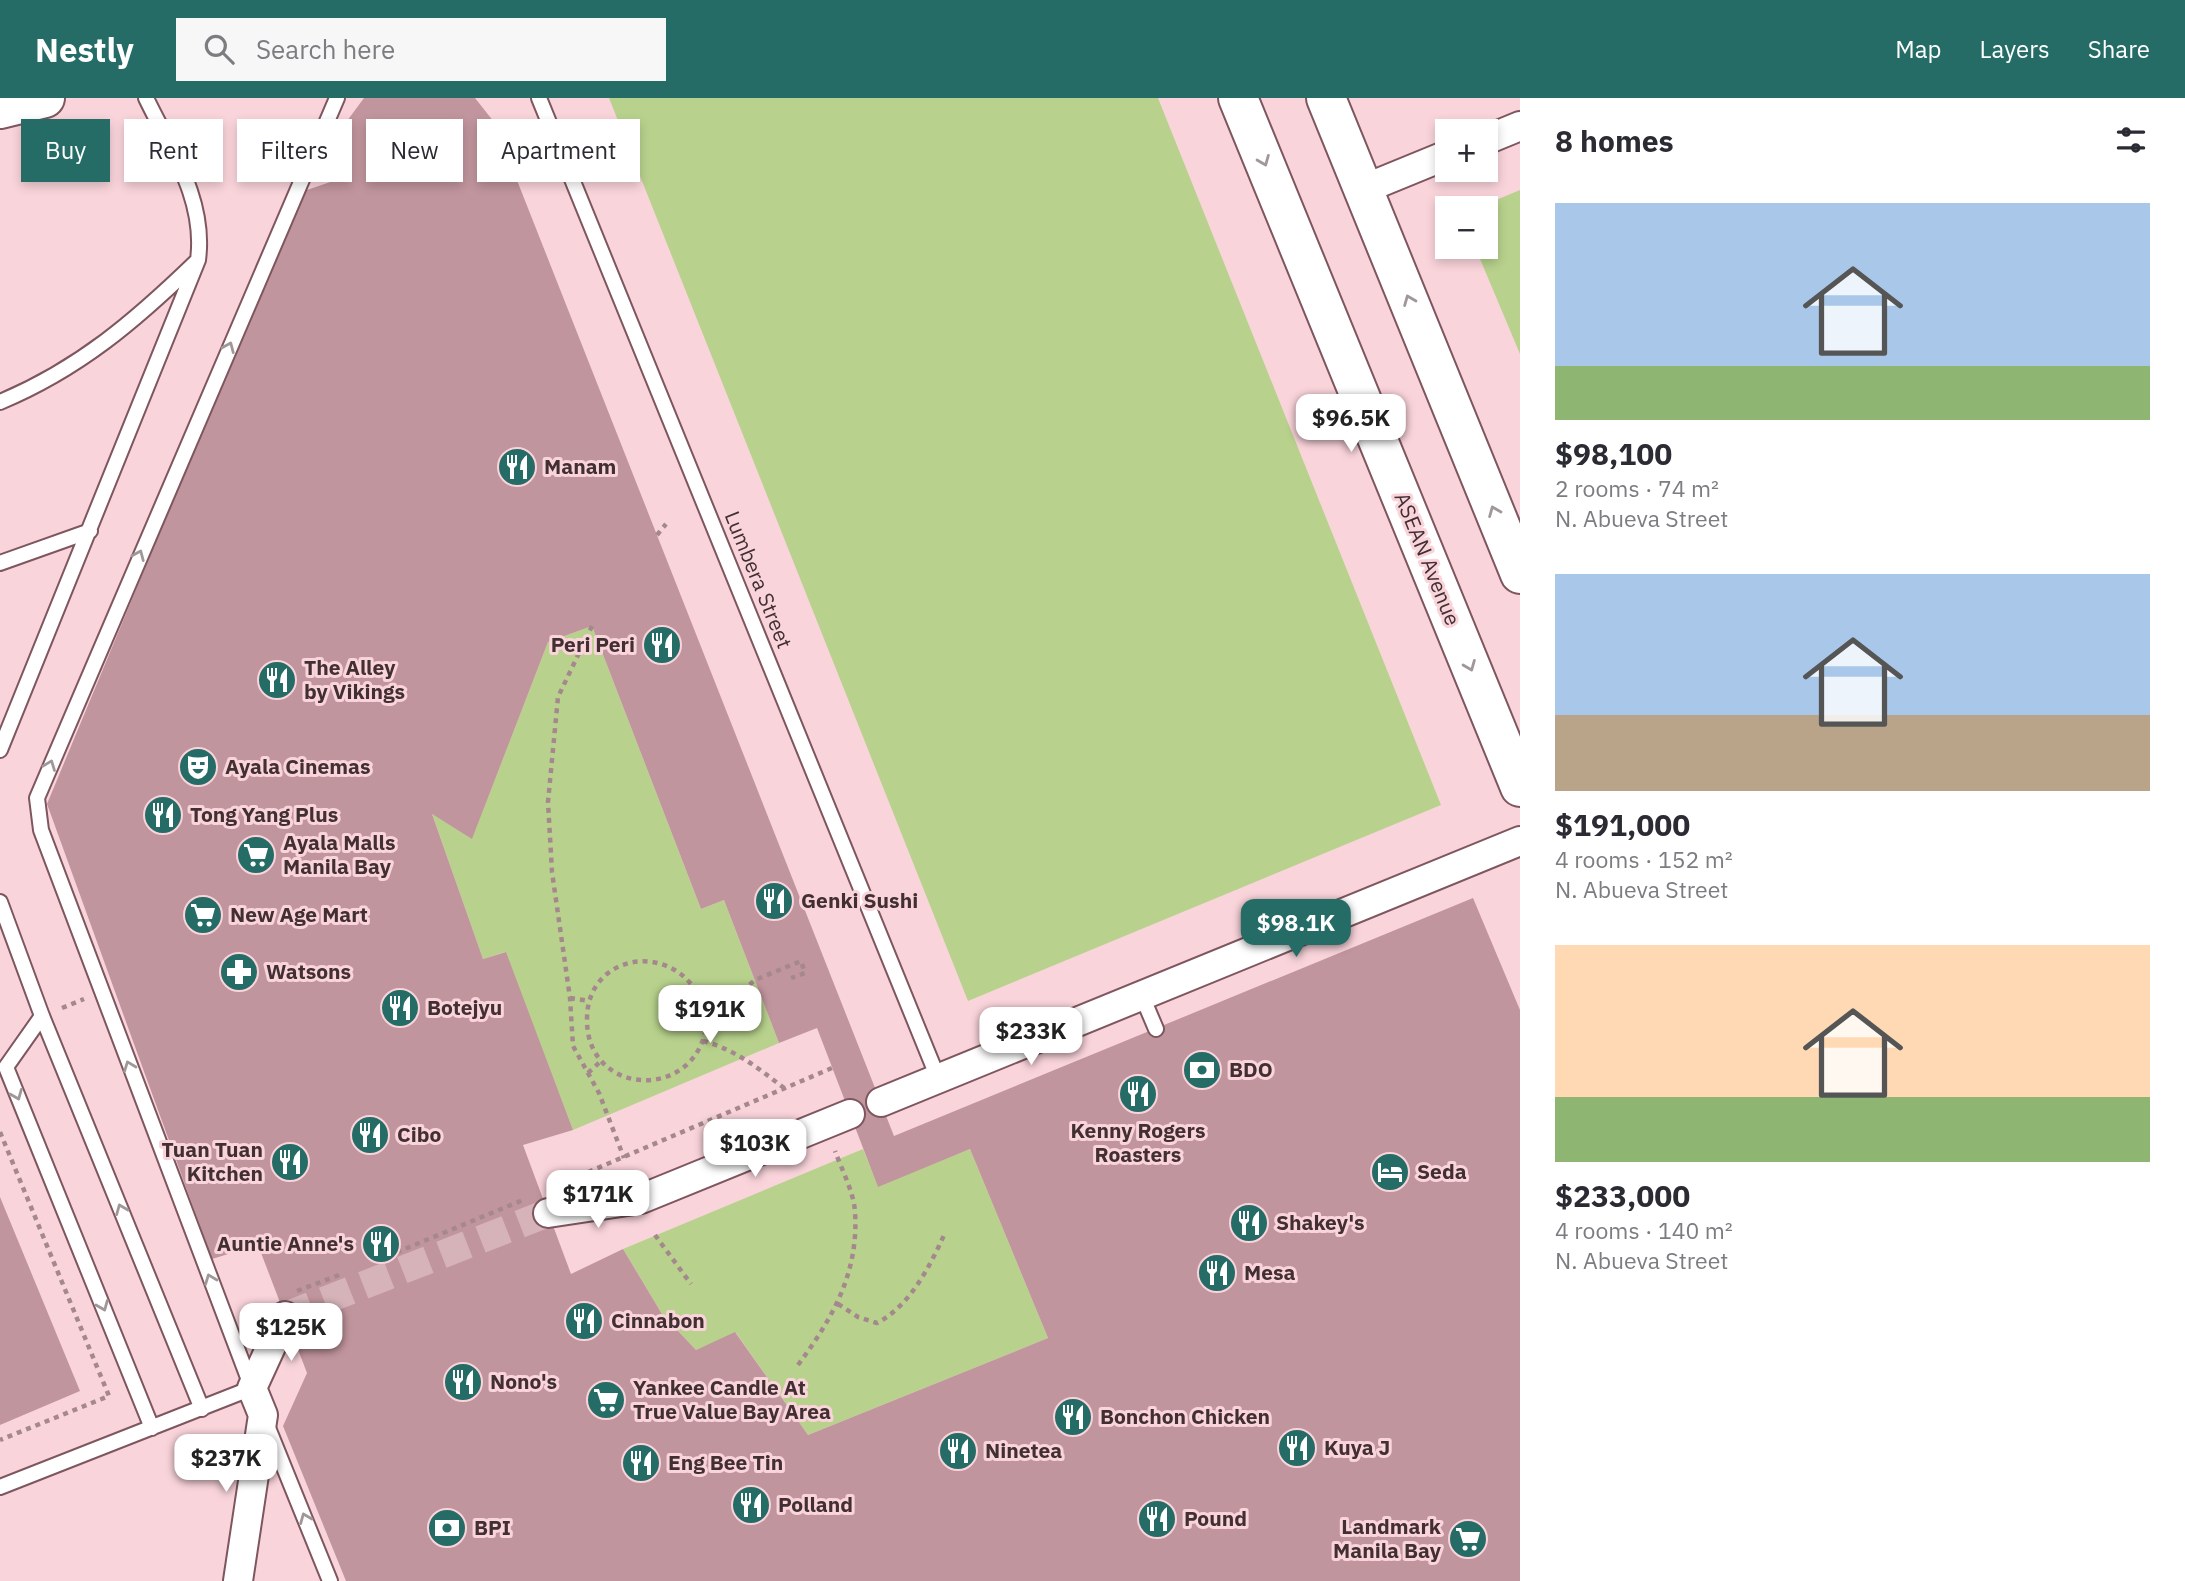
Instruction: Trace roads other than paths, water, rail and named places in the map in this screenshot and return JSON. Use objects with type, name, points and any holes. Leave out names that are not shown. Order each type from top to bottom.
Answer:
[{"type":"street","points":[[0,109],[45,98]]},
{"type":"street","name":"ASEAN Avenue","points":[[1238,98],[1520,787]]},
{"type":"street","points":[[1326,98],[1520,574]]},
{"type":"street","points":[[1498,135],[1520,125]]},
{"type":"street","points":[[1364,190],[1435,160]]},
{"type":"street","points":[[881,1102],[1520,841]]},
{"type":"street","points":[[537,1206],[641,1199],[837,1119]]},
{"type":"street","points":[[238,1581],[263,1415],[252,1388],[285,1316]]},
{"type":"lane","points":[[0,750],[198,260],[200,240],[196,205],[146,98]]},
{"type":"lane","points":[[0,1487],[252,1388],[41,830],[37,798],[337,98]]},
{"type":"lane","name":"Lumbera Street","points":[[539,98],[938,1078]]},
{"type":"lane","points":[[0,402],[44,384],[108,342],[198,260]]},
{"type":"lane","points":[[0,563],[90,530]]},
{"type":"lane","points":[[0,902],[42,1016],[202,1409]]},
{"type":"lane","points":[[1142,996],[1156,1029]]},
{"type":"lane","points":[[42,1016],[6,1067],[152,1428]]},
{"type":"lane","points":[[263,1415],[330,1581]]},
{"type":"tunnel","points":[[285,1316],[548,1213]]},
{"type":"place","name":"Manam","points":[[517,467]]},
{"type":"place","name":"Peri Peri","points":[[662,645]]},
{"type":"place","name":"The Alley by Vikings","points":[[277,680]]},
{"type":"place","name":"Ayala Cinemas","points":[[198,767]]},
{"type":"place","name":"Tong Yang Plus","points":[[163,815]]},
{"type":"place","name":"Ayala Malls Manila Bay","points":[[256,855]]},
{"type":"place","name":"Genki Sushi","points":[[774,901]]},
{"type":"place","name":"New Age Mart","points":[[203,915]]},
{"type":"place","name":"Watsons","points":[[239,972]]},
{"type":"place","name":"Botejyu","points":[[400,1008]]},
{"type":"place","name":"BDO","points":[[1202,1070]]},
{"type":"place","name":"Kenny Rogers Roasters","points":[[1138,1094]]},
{"type":"place","name":"Cibo","points":[[370,1135]]},
{"type":"place","name":"Tuan Tuan Kitchen","points":[[290,1162]]},
{"type":"place","name":"Seda","points":[[1390,1172]]},
{"type":"place","name":"Shakey's","points":[[1249,1223]]},
{"type":"place","name":"Auntie Anne's","points":[[381,1244]]},
{"type":"place","name":"Mesa","points":[[1217,1273]]},
{"type":"place","name":"Cinnabon","points":[[584,1321]]},
{"type":"place","name":"Nono's","points":[[463,1382]]},
{"type":"place","name":"Yankee Candle At True Value Bay Area","points":[[606,1400]]},
{"type":"place","name":"Bonchon Chicken","points":[[1073,1417]]},
{"type":"place","name":"Kuya J","points":[[1297,1448]]},
{"type":"place","name":"Ninetea","points":[[958,1451]]},
{"type":"place","name":"Eng Bee Tin","points":[[641,1463]]},
{"type":"place","name":"Polland","points":[[751,1505]]},
{"type":"place","name":"Pound","points":[[1157,1519]]},
{"type":"place","name":"BPI","points":[[447,1528]]},
{"type":"place","name":"Landmark Manila Bay","points":[[1468,1539]]}]
